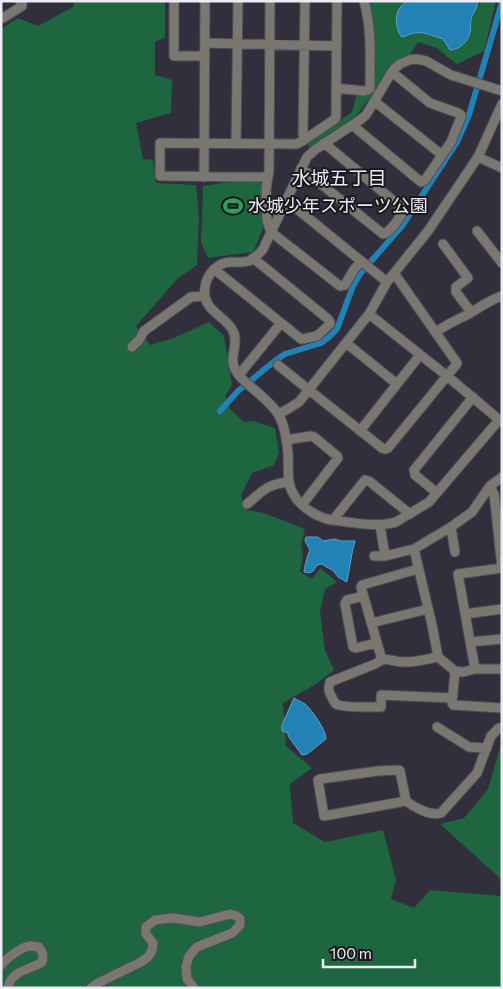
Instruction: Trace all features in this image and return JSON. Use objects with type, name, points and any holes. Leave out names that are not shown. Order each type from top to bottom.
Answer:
[{"type":"street","points":[[3,18],[22,6],[20,1]]},
{"type":"street","points":[[174,1],[174,56],[205,56]]},
{"type":"street","points":[[204,176],[205,1]]},
{"type":"street","points":[[236,144],[238,1]]},
{"type":"street","points":[[270,1],[267,221],[271,232],[340,286],[345,285],[361,261]]},
{"type":"street","points":[[304,140],[305,1]]},
{"type":"street","points":[[267,177],[160,176],[160,143],[297,144],[336,117],[338,1]]},
{"type":"street","points":[[336,88],[364,91],[370,88],[370,49],[367,12],[364,1]]},
{"type":"street","points":[[205,43],[337,46]]},
{"type":"street","points":[[368,314],[473,397],[500,421],[429,502],[396,522],[380,525],[324,519],[317,516],[294,497],[288,482],[288,454],[284,429],[278,414],[243,380],[233,364],[234,332],[208,306],[205,296],[207,280],[214,269],[220,265],[228,262],[242,262],[257,256],[263,249],[307,157],[366,115],[392,72],[400,64],[417,59],[426,61],[451,75],[502,91]]},
{"type":"street","points":[[354,124],[421,182],[425,180],[454,136],[461,115],[430,103],[392,72]]},
{"type":"street","points":[[374,101],[442,155]]},
{"type":"street","points":[[278,414],[299,402],[309,390],[368,314],[387,282],[428,231],[478,157],[502,104]]},
{"type":"street","points":[[301,168],[382,234],[391,229],[403,212],[402,208],[324,144]]},
{"type":"street","points":[[478,157],[502,168]]},
{"type":"street","points":[[286,200],[387,282]]},
{"type":"street","points":[[477,231],[502,263]]},
{"type":"street","points":[[443,244],[468,278],[456,287],[456,292],[471,312]]},
{"type":"street","points":[[214,269],[280,323],[303,339],[317,336],[330,324],[330,322],[253,258]]},
{"type":"street","points":[[278,365],[382,448],[388,448],[457,363],[394,273]]},
{"type":"street","points":[[132,347],[144,331],[191,298],[205,296]]},
{"type":"street","points":[[436,332],[489,301],[502,296]]},
{"type":"street","points":[[239,375],[280,323]]},
{"type":"street","points":[[346,344],[397,384]]},
{"type":"street","points":[[360,430],[420,355]]},
{"type":"street","points":[[437,493],[415,475],[414,470],[473,397]]},
{"type":"street","points":[[286,440],[314,437],[338,458],[302,504]]},
{"type":"street","points":[[374,556],[385,556],[414,549],[451,528],[472,512],[490,486],[502,477]]},
{"type":"street","points":[[333,520],[365,480],[369,481],[410,514]]},
{"type":"street","points":[[247,504],[269,486],[288,482]]},
{"type":"street","points":[[475,670],[458,574],[502,568],[494,494],[490,486]]},
{"type":"street","points":[[380,525],[385,556]]},
{"type":"street","points":[[451,528],[455,552]]},
{"type":"street","points":[[414,549],[438,657],[455,671],[502,669]]},
{"type":"street","points":[[382,660],[361,587],[362,585],[418,569]]},
{"type":"street","points":[[364,598],[347,600],[345,604],[354,646],[356,648],[376,643]]},
{"type":"street","points":[[372,623],[428,609]]},
{"type":"street","points":[[465,614],[502,609]]},
{"type":"street","points":[[470,642],[502,638]]},
{"type":"street","points":[[438,657],[402,662],[382,660],[330,682],[329,694],[335,704],[346,706],[381,707],[381,695],[452,698]]},
{"type":"street","points":[[455,671],[453,704],[502,708]]},
{"type":"street","points":[[436,727],[469,747],[487,748]]},
{"type":"street","points":[[406,801],[324,816],[318,780],[399,770],[406,801],[432,814],[441,813],[477,773],[491,736],[499,728],[502,728]]},
{"type":"street","points":[[91,988],[148,957],[152,951],[153,943],[146,934],[146,926],[156,920],[173,918],[200,922],[230,914],[236,916],[240,919],[240,925],[232,933],[197,947],[189,956],[186,967],[187,979],[194,988]]},
{"type":"street","points":[[1,965],[6,959],[20,950],[31,946],[39,947],[43,952],[44,958],[42,962],[15,974],[9,982],[8,988]]},
{"type":"green space","points":[[75,1],[165,1],[165,37],[155,42],[155,75],[172,80],[171,113],[136,123],[143,159],[153,160],[156,183],[196,185],[199,216],[197,265],[178,278],[136,326],[150,345],[174,338],[209,322],[224,336],[232,385],[225,396],[230,409],[244,422],[252,421],[275,428],[279,452],[274,465],[252,473],[241,495],[246,510],[264,513],[305,529],[301,544],[303,556],[300,572],[312,579],[320,568],[337,582],[325,589],[320,611],[325,650],[334,670],[316,684],[283,703],[286,746],[312,768],[290,784],[293,823],[325,842],[383,830],[396,880],[391,899],[414,908],[430,890],[502,896],[502,988],[1,988],[1,29],[18,18],[38,26],[73,7]]},
{"type":"green space","points":[[368,1],[406,1],[399,8],[407,36],[419,33],[443,39],[450,50],[470,34],[472,16],[479,4],[483,1],[496,1],[484,51],[457,64],[437,48],[418,42],[410,55],[389,66],[374,92],[356,116],[311,149],[307,144],[352,112],[357,94],[374,86],[376,65]]},
{"type":"green space","name":"水城少年スポーツ公園","points":[[259,181],[263,186],[263,226],[253,252],[208,258],[201,242],[203,186],[228,182]]},
{"type":"green space","points":[[502,741],[502,880],[440,824],[464,818],[488,789]]},
{"type":"water","points":[[406,1],[478,1],[467,39],[460,47],[450,50],[443,39],[428,34],[412,33],[402,37],[398,31],[396,19],[398,11]]},
{"type":"water","points":[[306,537],[318,537],[323,541],[334,539],[355,541],[346,582],[322,564],[317,565],[311,573],[304,572],[310,550],[305,541]]},
{"type":"water","points":[[294,698],[305,704],[311,711],[321,726],[326,739],[307,754],[302,755],[288,736],[288,733],[282,731],[282,725]]},
{"type":"waterway","points":[[220,411],[238,391],[276,360],[285,354],[321,343],[337,329],[353,286],[360,274],[402,226],[457,142],[469,115],[502,2]]},
{"type":"place","name":"水城少年スポーツ公園","points":[[233,206]]},
{"type":"district","name":"水城五丁目","points":[[339,178]]}]
